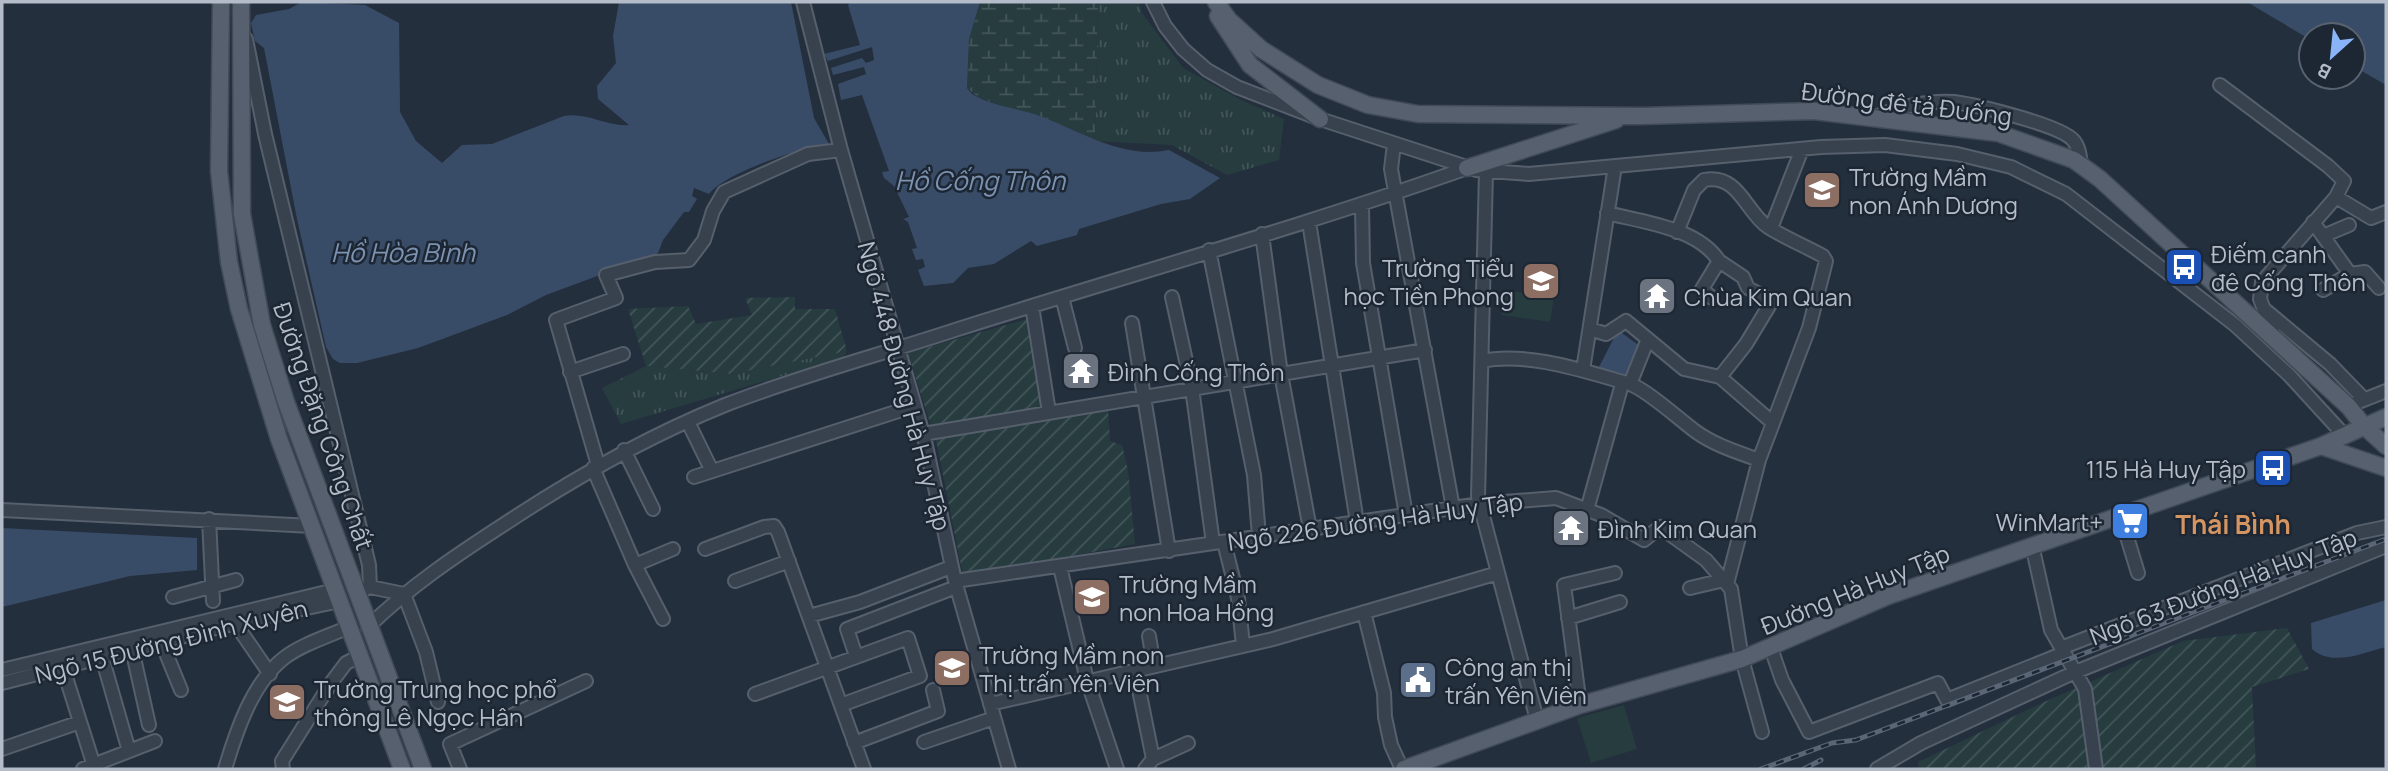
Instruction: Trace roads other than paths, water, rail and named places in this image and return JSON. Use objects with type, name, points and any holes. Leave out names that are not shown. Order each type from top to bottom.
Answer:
[{"type":"main road","name":"Đường Đặng Công Chất","points":[[221,2],[219,171],[229,262],[255,368],[402,769]]},
{"type":"main road","points":[[1214,2],[1226,32],[1251,65],[1320,119]]},
{"type":"main road","name":"Đường đê tả Đuống","points":[[1214,2],[1229,20],[1261,49],[1318,85],[1368,105],[1418,114],[1628,116],[1814,110],[1998,133],[2041,146],[2081,165],[2275,340],[2356,402],[2363,425],[2386,446]]},
{"type":"main road","name":"Đường Đặng Công Chất","points":[[241,7],[240,180],[247,250],[273,362],[330,520],[363,590],[369,627],[423,769]]},
{"type":"main road","points":[[1467,168],[1628,116]]},
{"type":"main road","name":"Đường Hà Huy Tập","points":[[1403,769],[1580,705],[1742,659],[1888,596],[2321,446],[2363,425],[2386,418]]},
{"type":"main road","points":[[2321,446],[2386,468]]},
{"type":"main road","points":[[312,526],[330,520]]},
{"type":"main road","points":[[362,662],[381,659]]},
{"type":"street","name":"Ngõ 448 Đường Hà Huy Tập","points":[[803,2],[841,150],[923,434],[951,566],[1009,769]]},
{"type":"street","points":[[1153,2],[1174,38],[1208,70],[1237,87],[1320,119],[1486,172],[1529,174],[1802,149],[1885,145],[1956,154],[2011,167],[2047,183],[2087,210],[2235,325],[2289,375],[2344,435]]},
{"type":"street","points":[[241,7],[264,134],[298,263],[369,565],[363,590],[404,594]]},
{"type":"street","points":[[2220,85],[2344,181],[2336,197],[2262,282],[2260,299],[2275,340]]},
{"type":"street","points":[[1872,118],[1910,106],[1954,102],[2026,119],[2070,136],[2078,146],[2081,165]]},
{"type":"street","points":[[1394,144],[1390,163],[1452,508]]},
{"type":"street","points":[[1771,228],[1802,149]]},
{"type":"street","points":[[663,619],[635,565],[596,467],[555,320],[616,298],[606,275],[655,262],[689,260],[704,240],[713,211],[724,192],[808,154],[841,150]]},
{"type":"street","points":[[1694,159],[1704,180]]},
{"type":"street","points":[[1583,370],[1615,166]]},
{"type":"street","points":[[369,627],[404,594],[452,558],[596,467],[624,450],[727,405],[1209,250],[1309,222],[1467,168]]},
{"type":"street","points":[[1486,172],[1480,504],[1537,720]]},
{"type":"street","points":[[1677,232],[1694,190],[1704,180],[1719,180],[1745,197],[1771,228],[1824,256],[1826,261],[1809,328],[1759,460],[1725,582]]},
{"type":"street","points":[[2336,197],[2371,218],[2386,212]]},
{"type":"street","points":[[1362,204],[1363,263],[1406,515]]},
{"type":"street","points":[[1607,214],[1677,232],[1712,250],[1719,261],[1744,277],[1748,288],[1772,301],[1746,344],[1720,377]]},
{"type":"street","points":[[1309,222],[1357,522]]},
{"type":"street","points":[[2313,222],[2350,274]]},
{"type":"street","points":[[2323,236],[2349,225]]},
{"type":"street","points":[[1262,234],[1281,374],[1310,529]]},
{"type":"street","points":[[1209,250],[1254,475],[1259,536]]},
{"type":"street","points":[[1712,298],[1702,289],[1719,261]]},
{"type":"street","points":[[2323,290],[2350,274],[2365,272],[2379,288]]},
{"type":"street","points":[[1062,297],[1075,348]]},
{"type":"street","points":[[1172,297],[1192,388],[1219,542],[1238,597],[1243,645]]},
{"type":"street","points":[[1032,306],[1049,412]]},
{"type":"street","points":[[2264,309],[2330,364],[2356,402],[2386,391]]},
{"type":"street","points":[[1590,328],[1606,334],[1626,321],[1684,369],[1720,377],[1773,424]]},
{"type":"street","points":[[1132,323],[1169,551]]},
{"type":"street","points":[[1587,510],[1626,384],[1648,339]]},
{"type":"street","points":[[923,434],[1425,350]]},
{"type":"street","points":[[570,372],[623,354]]},
{"type":"street","points":[[1482,361],[1496,358],[1583,370],[1626,384],[1698,433],[1759,460]]},
{"type":"street","points":[[694,477],[914,406]]},
{"type":"street","points":[[688,422],[712,471]]},
{"type":"street","points":[[624,450],[653,509]]},
{"type":"street","name":"Ngõ 226 Đường Hà Huy Tập","points":[[856,656],[847,629],[956,584],[1480,504],[1556,498],[1587,510],[1644,540],[1660,527],[1706,560],[1725,582]]},
{"type":"street","points":[[2,510],[312,526]]},
{"type":"street","points":[[2120,514],[2138,573]]},
{"type":"street","points":[[209,520],[213,595]]},
{"type":"street","points":[[705,549],[774,526],[864,769]]},
{"type":"street","name":"Ngõ 63 Đường Hà Huy Tập","points":[[1771,648],[1809,732],[1815,731],[1938,683],[1947,700],[2062,650],[2357,533],[2386,527]]},
{"type":"street","points":[[2032,545],[2051,630],[2073,666],[2073,673],[2085,689],[2095,769]]},
{"type":"street","points":[[1877,769],[1921,743],[2073,673],[2386,546]]},
{"type":"street","points":[[635,565],[673,549]]},
{"type":"street","points":[[735,581],[789,561]]},
{"type":"street","points":[[809,616],[860,601],[951,566]]},
{"type":"street","points":[[1060,567],[1087,680],[1117,769]]},
{"type":"street","points":[[990,704],[1243,645],[1498,573]]},
{"type":"street","points":[[1580,705],[1564,585],[1615,573]]},
{"type":"street","points":[[173,597],[213,595],[236,580]]},
{"type":"street","points":[[1690,588],[1725,582]]},
{"type":"street","points":[[1725,582],[1731,589],[1742,659],[1762,732]]},
{"type":"street","points":[[404,594],[426,652],[438,702]]},
{"type":"street","name":"Ngõ 15 Đường Đình Xuyên","points":[[2,683],[102,657],[138,644],[235,623],[337,595]]},
{"type":"street","name":"Ngõ 15 Đường Đình Xuyên","points":[[2,670],[138,644],[337,595]]},
{"type":"street","points":[[1568,618],[1620,602]]},
{"type":"street","points":[[1364,612],[1384,693],[1385,718],[1391,745],[1403,769]]},
{"type":"street","points":[[235,623],[270,674]]},
{"type":"street","points":[[225,769],[235,736],[262,682],[284,658],[349,627]]},
{"type":"street","points":[[1149,636],[1154,666]]},
{"type":"street","points":[[755,694],[908,638],[920,676],[841,705]]},
{"type":"street","points":[[161,641],[181,690]]},
{"type":"street","points":[[138,644],[149,725]]},
{"type":"street","points":[[102,657],[129,751]]},
{"type":"street","points":[[283,769],[282,761],[331,682],[346,663],[362,662]]},
{"type":"street","points":[[63,667],[91,768],[155,741]]},
{"type":"street","points":[[1135,670],[1149,764],[1188,743]]},
{"type":"street","points":[[460,769],[450,744],[586,681]]},
{"type":"street","points":[[854,743],[938,712],[933,690]]},
{"type":"street","points":[[924,742],[994,718]]},
{"type":"street","points":[[2,749],[80,722]]},
{"type":"water","name":"Hồ Hòa Bình","points":[[302,2],[365,5],[399,23],[400,112],[416,141],[442,163],[462,145],[492,144],[564,116],[581,116],[629,125],[598,99],[597,86],[616,63],[613,36],[619,2],[791,2],[814,118],[829,144],[801,150],[747,170],[709,194],[694,188],[692,196],[697,199],[689,212],[684,212],[663,240],[658,253],[654,255],[546,295],[507,315],[418,348],[357,363],[340,363],[333,359],[326,347],[297,219],[264,48],[255,41],[251,23],[256,15],[289,9]]},
{"type":"water","name":"Hồ Cống Thôn","points":[[850,2],[980,2],[969,39],[967,88],[972,94],[994,104],[1034,114],[1116,147],[1133,151],[1169,150],[1220,178],[1190,199],[1161,204],[1079,229],[1077,235],[1037,246],[1031,241],[994,264],[968,268],[953,283],[924,286],[918,270],[925,267],[923,259],[916,260],[912,249],[917,248],[908,222],[903,219],[909,217],[894,186],[884,178],[882,172],[889,171],[862,95],[841,100],[838,84],[866,74],[864,67],[833,75],[831,68],[862,58],[866,63],[874,60],[872,47],[828,61],[824,54],[860,45],[848,5]]},
{"type":"water","points":[[2247,2],[2386,2],[2386,85],[2367,74],[2367,21],[2297,21],[2297,32]]},
{"type":"water","points":[[1622,333],[1641,347],[1627,378],[1599,367],[1615,336]]},
{"type":"water","points":[[2,528],[197,538],[197,570],[130,576],[2,607]]},
{"type":"water","points":[[2386,600],[2386,647],[2338,658],[2320,654],[2312,649],[2311,623]]},
{"type":"railway","points":[[1761,769],[1832,743],[1856,740],[2386,539]]},
{"type":"railway","points":[[1804,769],[1821,760]]},
{"type":"place","name":"Trường Mầm non Ánh Dương","points":[[1822,190]]},
{"type":"place","name":"Điếm canh đê Cống Thôn","points":[[2184,267]]},
{"type":"place","name":"Trường Tiểu học Tiền Phong","points":[[1541,281]]},
{"type":"place","name":"Chùa Kim Quan","points":[[1657,296]]},
{"type":"place","name":"Đình Cống Thôn","points":[[1081,371]]},
{"type":"place","name":"115 Hà Huy Tập","points":[[2273,468]]},
{"type":"place","name":"WinMart+","points":[[2130,521]]},
{"type":"place","name":"Đình Kim Quan","points":[[1571,528]]},
{"type":"place","name":"Trường Mầm non Hoa Hồng","points":[[1092,597]]},
{"type":"place","name":"Trường Mầm non Thị trấn Yên Viên","points":[[952,668]]},
{"type":"place","name":"Công an thị trấn Yên Viên","points":[[1418,680]]},
{"type":"place","name":"Trường Trung học phổ thông Lê Ngọc Hân","points":[[287,702]]},
{"type":"district","name":"Thái Bình","points":[[2233,524]]}]
